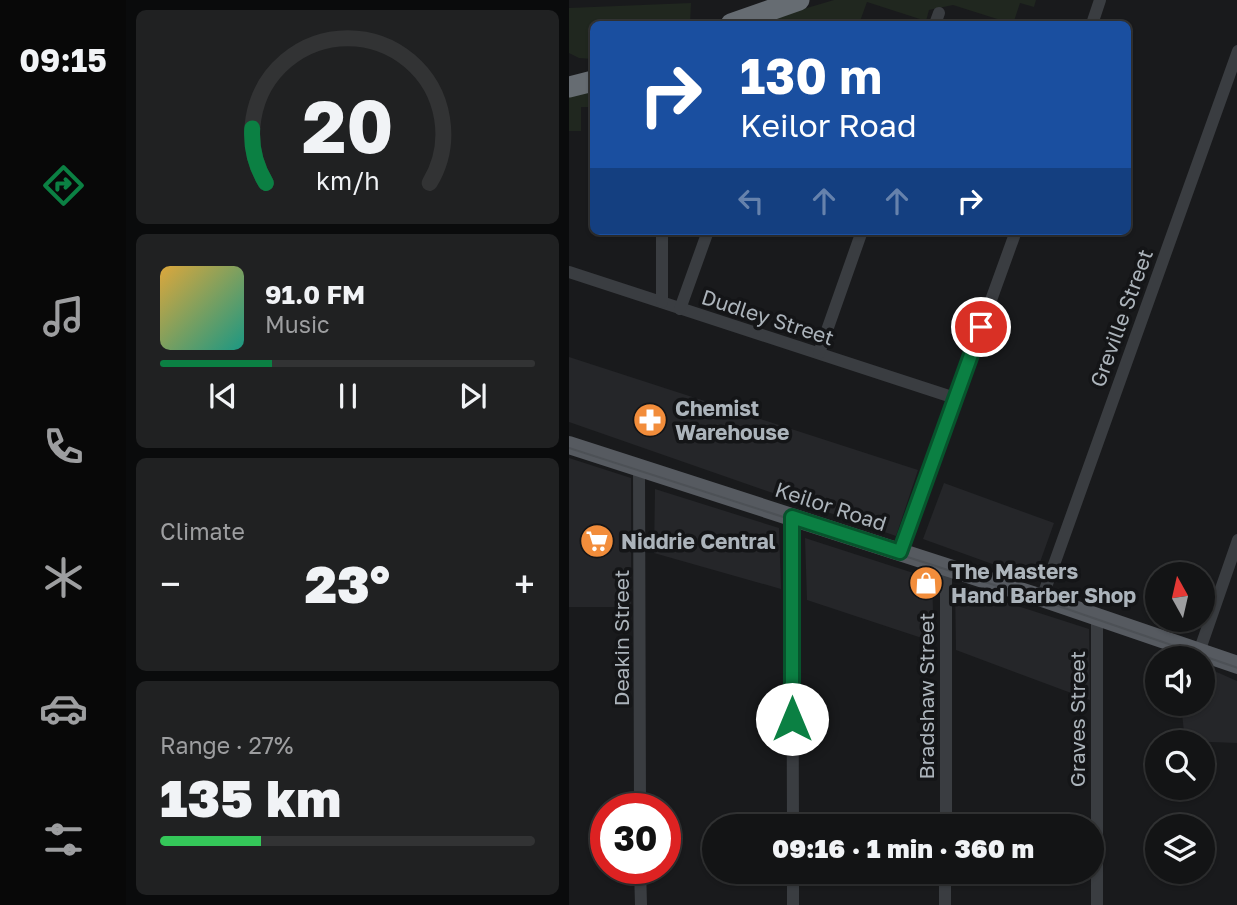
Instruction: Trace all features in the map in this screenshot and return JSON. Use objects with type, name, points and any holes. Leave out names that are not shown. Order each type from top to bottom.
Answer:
[{"type":"highway","points":[[740,21],[799,0]]},
{"type":"highway","points":[[569,87],[590,82]]},
{"type":"main road","name":"Keilor Road","points":[[569,445],[1042,598],[1182,646]]},
{"type":"main road","name":"Keilor Road","points":[[1215,657],[1237,665]]},
{"type":"street","points":[[1093,21],[1100,0]]},
{"type":"street","name":"Greville Street","points":[[1042,598],[1237,51]]},
{"type":"street","points":[[662,235],[662,302]]},
{"type":"street","points":[[680,309],[707,235]]},
{"type":"street","points":[[819,353],[861,235]]},
{"type":"street","points":[[900,552],[1015,235]]},
{"type":"street","name":"Dudley Street","points":[[569,272],[955,398]]},
{"type":"street","name":"Deakin Street","points":[[639,467],[640,793]]},
{"type":"street","points":[[792,517],[792,814]]},
{"type":"street","points":[[1201,646],[1237,540]]},
{"type":"street","name":"Bradshaw Street","points":[[946,567],[946,814]]},
{"type":"street","name":"Graves Street","points":[[1097,617],[1097,905]]},
{"type":"street","points":[[640,884],[641,905]]},
{"type":"street","points":[[792,884],[792,905]]},
{"type":"street","points":[[945,884],[945,905]]},
{"type":"shaded area","points":[[834,0],[1036,0],[1034,7],[1020,3],[1014,21],[1004,21],[953,5],[929,10],[926,21],[867,2],[860,21],[763,21]]},
{"type":"shaded area","points":[[691,3],[690,21],[590,21],[590,59],[579,58],[569,53],[569,8]]},
{"type":"shaded area","points":[[590,91],[590,107],[581,107],[581,131],[569,131],[569,96]]},
{"type":"shaded area","points":[[569,357],[918,470],[896,536],[569,422]]},
{"type":"shaded area","name":"Niddrie Central","points":[[569,458],[631,478],[631,607],[569,607]]},
{"type":"shaded area","points":[[944,483],[1054,523],[1034,579],[923,539]]},
{"type":"shaded area","points":[[655,489],[779,528],[781,589],[654,553]]},
{"type":"shaded area","points":[[805,538],[932,579],[934,642],[807,600]]},
{"type":"shaded area","points":[[955,586],[1089,629],[1090,700],[956,650]]},
{"type":"shaded area","points":[[1215,671],[1237,681],[1237,743],[1215,742],[1215,730],[1184,730],[1182,716],[1215,716]]},
{"type":"tram line","points":[[569,448],[1041,600],[1238,668]]},
{"type":"place","name":"Chemist Warehouse","points":[[650,420]]},
{"type":"place","name":"Niddrie Central","points":[[597,541]]},
{"type":"place","name":"The Masters Hand Barber Shop","points":[[926,583]]},
{"type":"route","points":[[792,719],[792,517],[900,552],[981,327]]}]
